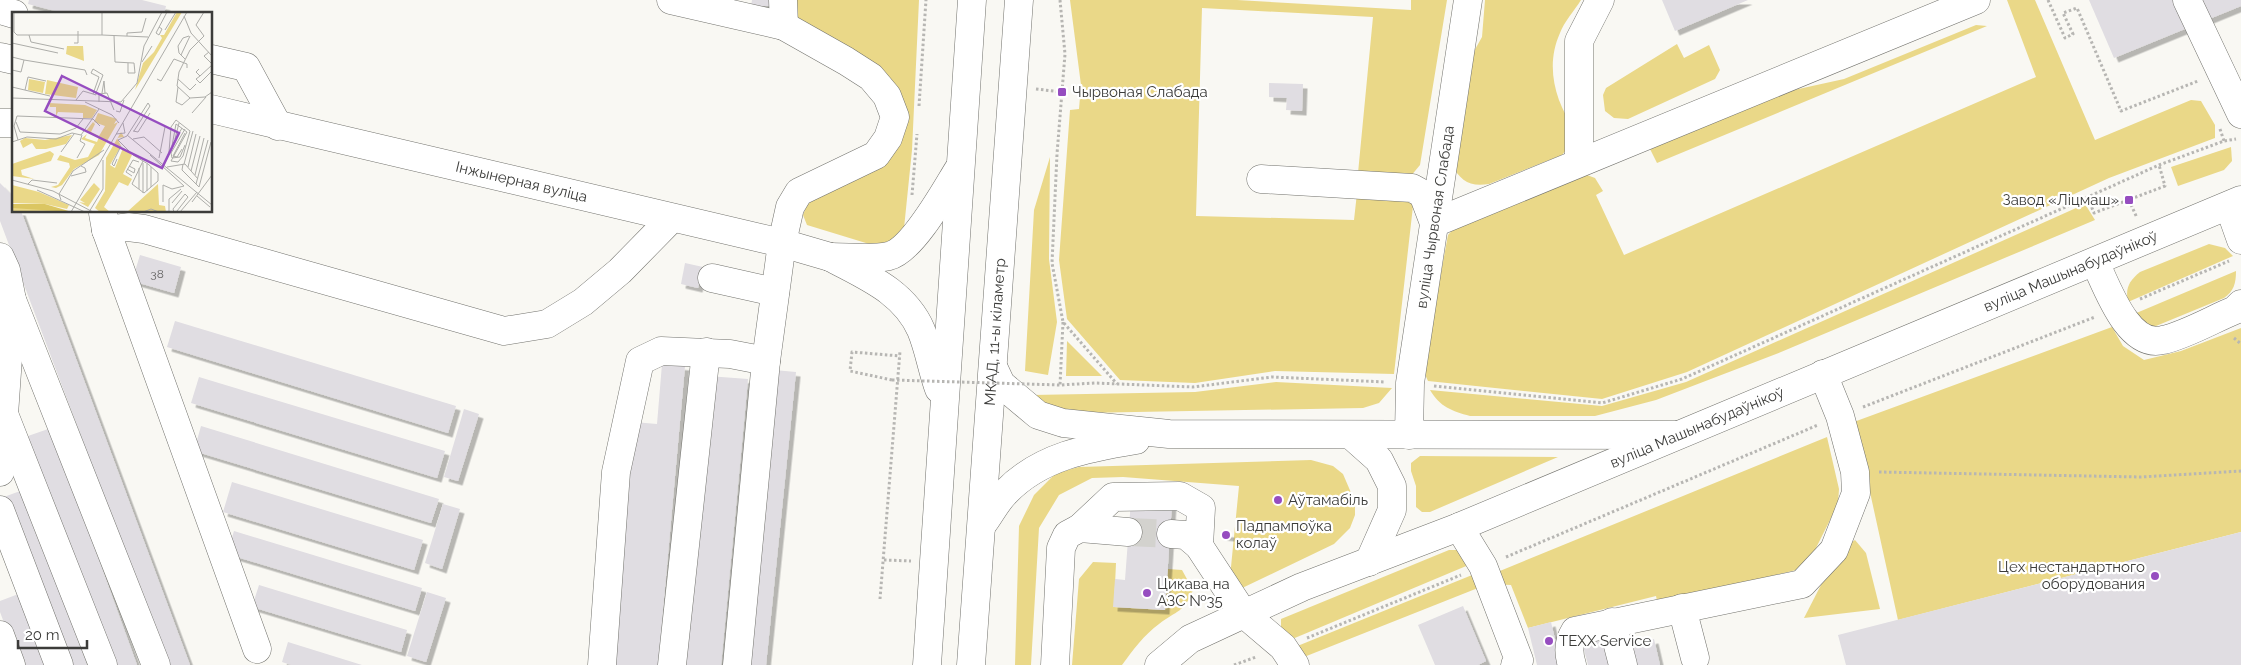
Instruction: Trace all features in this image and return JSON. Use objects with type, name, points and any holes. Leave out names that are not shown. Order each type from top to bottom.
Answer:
[{"type":"main road","points":[[671,0],[783,13],[871,77],[887,96],[895,117],[888,138],[876,154],[799,192],[790,207],[782,243],[766,361],[737,665]]},
{"type":"main road","points":[[927,665],[972,0]]},
{"type":"main road","name":"МКАД, 11-ы кіламетр","points":[[971,665],[994,369],[1019,0]]},
{"type":"main road","name":"вуліца Чырвоная Слабада","points":[[1409,434],[1410,383],[1468,0]]},
{"type":"main road","points":[[1579,162],[1579,41],[1600,0]]},
{"type":"main road","points":[[1261,179],[1412,188],[1423,194],[1434,223],[1976,0]]},
{"type":"main road","points":[[2187,0],[2241,114]]},
{"type":"main road","points":[[212,59],[246,67],[278,126]]},
{"type":"main road","name":"Інжынерная вуліца","points":[[212,109],[671,219],[782,243],[830,257]]},
{"type":"main road","points":[[830,257],[891,256],[908,244],[928,218],[960,166]]},
{"type":"main road","points":[[2235,203],[2237,250]]},
{"type":"main road","name":"вуліца Машынабудаўнікоў","points":[[1159,665],[1190,639],[1243,612],[1459,527],[2235,203]]},
{"type":"main road","points":[[105,220],[128,227],[144,229],[504,331],[547,324],[583,302],[620,271],[671,219]]},
{"type":"main road","points":[[105,220],[257,649]]},
{"type":"main road","points":[[830,257],[883,286],[898,297],[913,314],[922,332],[932,372],[944,400]]},
{"type":"main road","points":[[0,258],[6,270],[12,300],[156,665]]},
{"type":"main road","points":[[2095,262],[2118,308],[2135,335],[2147,341],[2163,341],[2235,310],[2241,304]]},
{"type":"main road","points":[[712,278],[775,292]]},
{"type":"main road","points":[[0,472],[12,300]]},
{"type":"main road","points":[[602,665],[616,472],[640,361],[661,351],[706,352],[766,361]]},
{"type":"main road","points":[[672,665],[706,352]]},
{"type":"main road","points":[[994,369],[1001,384],[1038,415],[1064,422],[1169,434],[1352,436],[1409,434],[1676,435]]},
{"type":"main road","points":[[1572,665],[1569,655],[1570,639],[1575,631],[1802,584],[1834,550],[1856,493],[1855,472],[1840,416],[1823,374]]},
{"type":"main road","points":[[4,414],[103,665]]},
{"type":"main road","points":[[982,525],[1005,493],[1033,469],[1063,455],[1092,447],[1169,434]]},
{"type":"main road","points":[[1352,436],[1379,460],[1392,486],[1392,510],[1369,562]]},
{"type":"main road","points":[[1055,665],[1061,548],[1066,535],[1080,528],[1113,497],[1180,496],[1201,508],[1198,546]]},
{"type":"main road","points":[[0,510],[59,665]]},
{"type":"main road","points":[[1459,527],[1483,566],[1519,660],[1515,665]]},
{"type":"main road","points":[[1080,528],[1128,532]]},
{"type":"main road","points":[[1170,534],[1186,535],[1198,546],[1243,612],[1289,656]]},
{"type":"main road","points":[[1682,608],[1695,658]]},
{"type":"main road","points":[[1612,622],[1623,665]]},
{"type":"main road","points":[[0,635],[11,665]]},
{"type":"path","points":[[919,113],[926,0]]},
{"type":"path","points":[[1060,0],[1065,54],[1057,154],[1052,263],[1062,322],[1060,385]]},
{"type":"path","points":[[2048,0],[2064,38],[2073,34],[2063,13],[2077,8],[2121,112],[2199,80]]},
{"type":"path","points":[[912,197],[917,132]]},
{"type":"path","points":[[900,356],[852,352],[850,371],[892,380],[1192,387],[1272,377],[1410,383],[1602,403],[1682,379],[2159,165],[2224,141],[2241,139]]},
{"type":"path","points":[[2088,198],[2094,213],[2165,186],[2159,165]]},
{"type":"path","points":[[1234,665],[1289,656],[1483,566],[1840,416],[2118,308],[2237,250]]},
{"type":"path","points":[[1062,322],[1118,384]]},
{"type":"path","points":[[880,599],[900,346]]},
{"type":"path","points":[[1855,472],[2141,477],[2241,471]]},
{"type":"shaded area","points":[[792,0],[919,0],[912,150],[903,238],[879,247],[807,225],[803,215],[807,205],[908,117],[794,17]]},
{"type":"shaded area","points":[[1070,0],[1237,0],[1411,10],[1411,0],[1447,0],[1420,165],[1410,177],[1358,173],[1373,17],[1202,8],[1196,216],[1354,220],[1357,193],[1409,198],[1413,206],[1394,374],[1275,371],[1195,383],[1120,380],[1067,319],[1059,260],[1070,110],[1079,109],[1081,85]]},
{"type":"shaded area","points":[[1485,0],[1581,0],[1562,29],[1553,58],[1554,83],[1562,108],[1575,130],[1572,143],[1562,155],[1489,184],[1476,185],[1462,179],[1451,164],[1464,69],[1482,37]]},
{"type":"shaded area","points":[[2007,0],[2035,0],[2095,140],[2191,100],[2201,101],[2215,125],[2215,138],[2109,178],[1687,372],[1602,399],[1428,381],[1423,370],[1448,235],[1457,225],[1587,175],[1595,178],[1603,191],[1596,195],[1624,255],[2036,77]]},
{"type":"shaded area","points":[[1976,25],[1987,26],[1657,163],[1646,141],[1749,100],[1844,79]]},
{"type":"shaded area","points":[[1677,44],[1684,58],[1709,45],[1720,70],[1715,79],[1628,119],[1614,118],[1605,111],[1603,95],[1606,88]]},
{"type":"shaded area","points":[[2231,147],[2232,161],[2224,170],[2178,186],[2171,167]]},
{"type":"shaded area","points":[[1050,157],[1049,259],[1057,322],[1048,375],[1025,371],[1034,210]]},
{"type":"shaded area","points":[[2085,204],[2095,220],[1781,352],[1656,400],[1595,416],[1470,416],[1447,408],[1438,401],[1430,390],[1602,406],[1686,382]]},
{"type":"shaded area","points":[[2209,244],[2225,248],[2233,256],[2128,302],[2127,293],[2129,285],[2140,272]]},
{"type":"shaded area","points":[[2236,271],[2234,286],[2224,298],[2156,326],[2148,326],[2134,314]]},
{"type":"shaded area","points":[[2112,327],[2123,346],[2144,360],[2181,351],[2241,328],[2241,532],[1898,620],[1859,442],[1851,423]]},
{"type":"shaded area","points":[[1067,341],[1102,376],[1066,376]]},
{"type":"shaded area","points":[[1276,382],[1392,388],[1379,403],[1363,408],[1081,413],[1055,410],[1032,395],[1195,392]]},
{"type":"shaded area","points":[[1827,437],[1839,489],[1838,504],[1812,556],[1796,570],[1658,605],[1656,596],[1528,628],[1511,585],[1489,584],[1495,573]]},
{"type":"shaded area","points":[[1420,456],[1558,457],[1430,512],[1422,512],[1416,507],[1416,486],[1411,471],[1411,463]]},
{"type":"shaded area","points":[[1311,460],[1333,466],[1343,474],[1355,502],[1355,515],[1350,528],[1334,544],[1238,590],[1230,577],[1239,486],[1123,477],[1092,478],[1059,495],[1039,528],[1031,665],[1015,665],[1019,526],[1034,495],[1056,473],[1079,467]]},
{"type":"shaded area","points":[[1855,540],[1866,553],[1880,609],[1804,618],[1839,550]]},
{"type":"shaded area","points":[[1449,550],[1461,550],[1471,564],[1290,640],[1281,630],[1281,619]]},
{"type":"shaded area","points":[[1093,562],[1116,563],[1114,607],[1165,610],[1168,569],[1182,570],[1193,590],[1183,607],[1148,633],[1122,665],[1072,665],[1079,579]]},
{"type":"shaded area","points":[[1477,573],[1483,586],[1304,657],[1295,647]]},
{"type":"building","points":[[29,0],[142,0],[166,6],[164,12],[59,12],[28,4]]},
{"type":"building","points":[[752,0],[771,0],[771,6],[751,6]]},
{"type":"building","points":[[1662,0],[1748,0],[1675,31]]},
{"type":"building","points":[[2089,0],[2241,0],[2241,6],[2114,58]]},
{"type":"building","points":[[1269,83],[1303,84],[1302,111],[1286,110],[1287,98],[1269,97]]},
{"type":"building","points":[[0,183],[12,195],[12,212],[21,212],[190,665],[167,665],[0,221]]},
{"type":"building","points":[[140,255],[181,267],[174,293],[132,281]]},
{"type":"building","points":[[685,263],[703,267],[698,288],[681,284]]},
{"type":"building","points":[[175,321],[456,406],[448,433],[167,347]]},
{"type":"building","points":[[662,364],[685,366],[658,665],[612,665],[634,422],[657,424]]},
{"type":"building","points":[[774,370],[796,372],[766,665],[744,665]]},
{"type":"building","points":[[708,376],[748,379],[721,665],[680,665]]},
{"type":"building","points":[[199,377],[445,451],[437,478],[191,403]]},
{"type":"building","points":[[464,409],[479,414],[458,481],[444,477]]},
{"type":"building","points":[[201,426],[439,499],[431,523],[194,451]]},
{"type":"building","points":[[51,428],[137,665],[111,665],[28,436]]},
{"type":"building","points":[[232,482],[423,540],[414,570],[223,512]]},
{"type":"building","points":[[23,490],[87,665],[62,665],[1,498]]},
{"type":"building","points":[[1131,500],[1172,503],[1165,610],[1113,607],[1115,579],[1125,580]]},
{"type":"building","points":[[443,504],[460,509],[442,569],[425,563]]},
{"type":"building","points":[[234,531],[422,588],[415,611],[227,554]]},
{"type":"building","name":"Падпампоўка колаў","points":[[1222,532],[1230,533],[1230,537],[1222,536]]},
{"type":"building","name":"Цех нестандартного оборудования","points":[[2241,532],[2241,665],[1846,665],[1838,635]]},
{"type":"building","points":[[259,585],[407,630],[401,652],[252,607]]},
{"type":"building","points":[[427,592],[446,598],[426,662],[407,656]]},
{"type":"building","points":[[21,593],[49,665],[20,665],[0,612],[0,601]]},
{"type":"building","points":[[1463,606],[1486,661],[1478,665],[1435,665],[1418,625]]},
{"type":"building","points":[[1551,622],[1561,665],[1537,665],[1528,628]]},
{"type":"building","points":[[1604,633],[1612,665],[1588,665],[1581,638]]},
{"type":"building","points":[[1654,639],[1660,665],[1634,665],[1629,645]]},
{"type":"building","points":[[288,642],[362,665],[291,665],[282,662]]},
{"type":"tunnel","points":[[1128,532],[1171,534]]},
{"type":"place","name":"Чырвоная Слабада","points":[[1062,92]]},
{"type":"place","name":"Завод «Ліцмаш»","points":[[2129,200]]},
{"type":"place","name":"Аўтамабіль","points":[[1278,500]]},
{"type":"place","name":"Падпампоўка колаў","points":[[1226,535]]},
{"type":"place","name":"Цех нестандартного оборудования","points":[[2155,576]]},
{"type":"place","name":"Цикава на АЗС №35","points":[[1147,593]]},
{"type":"place","name":"TEXX Service","points":[[1549,641]]}]
